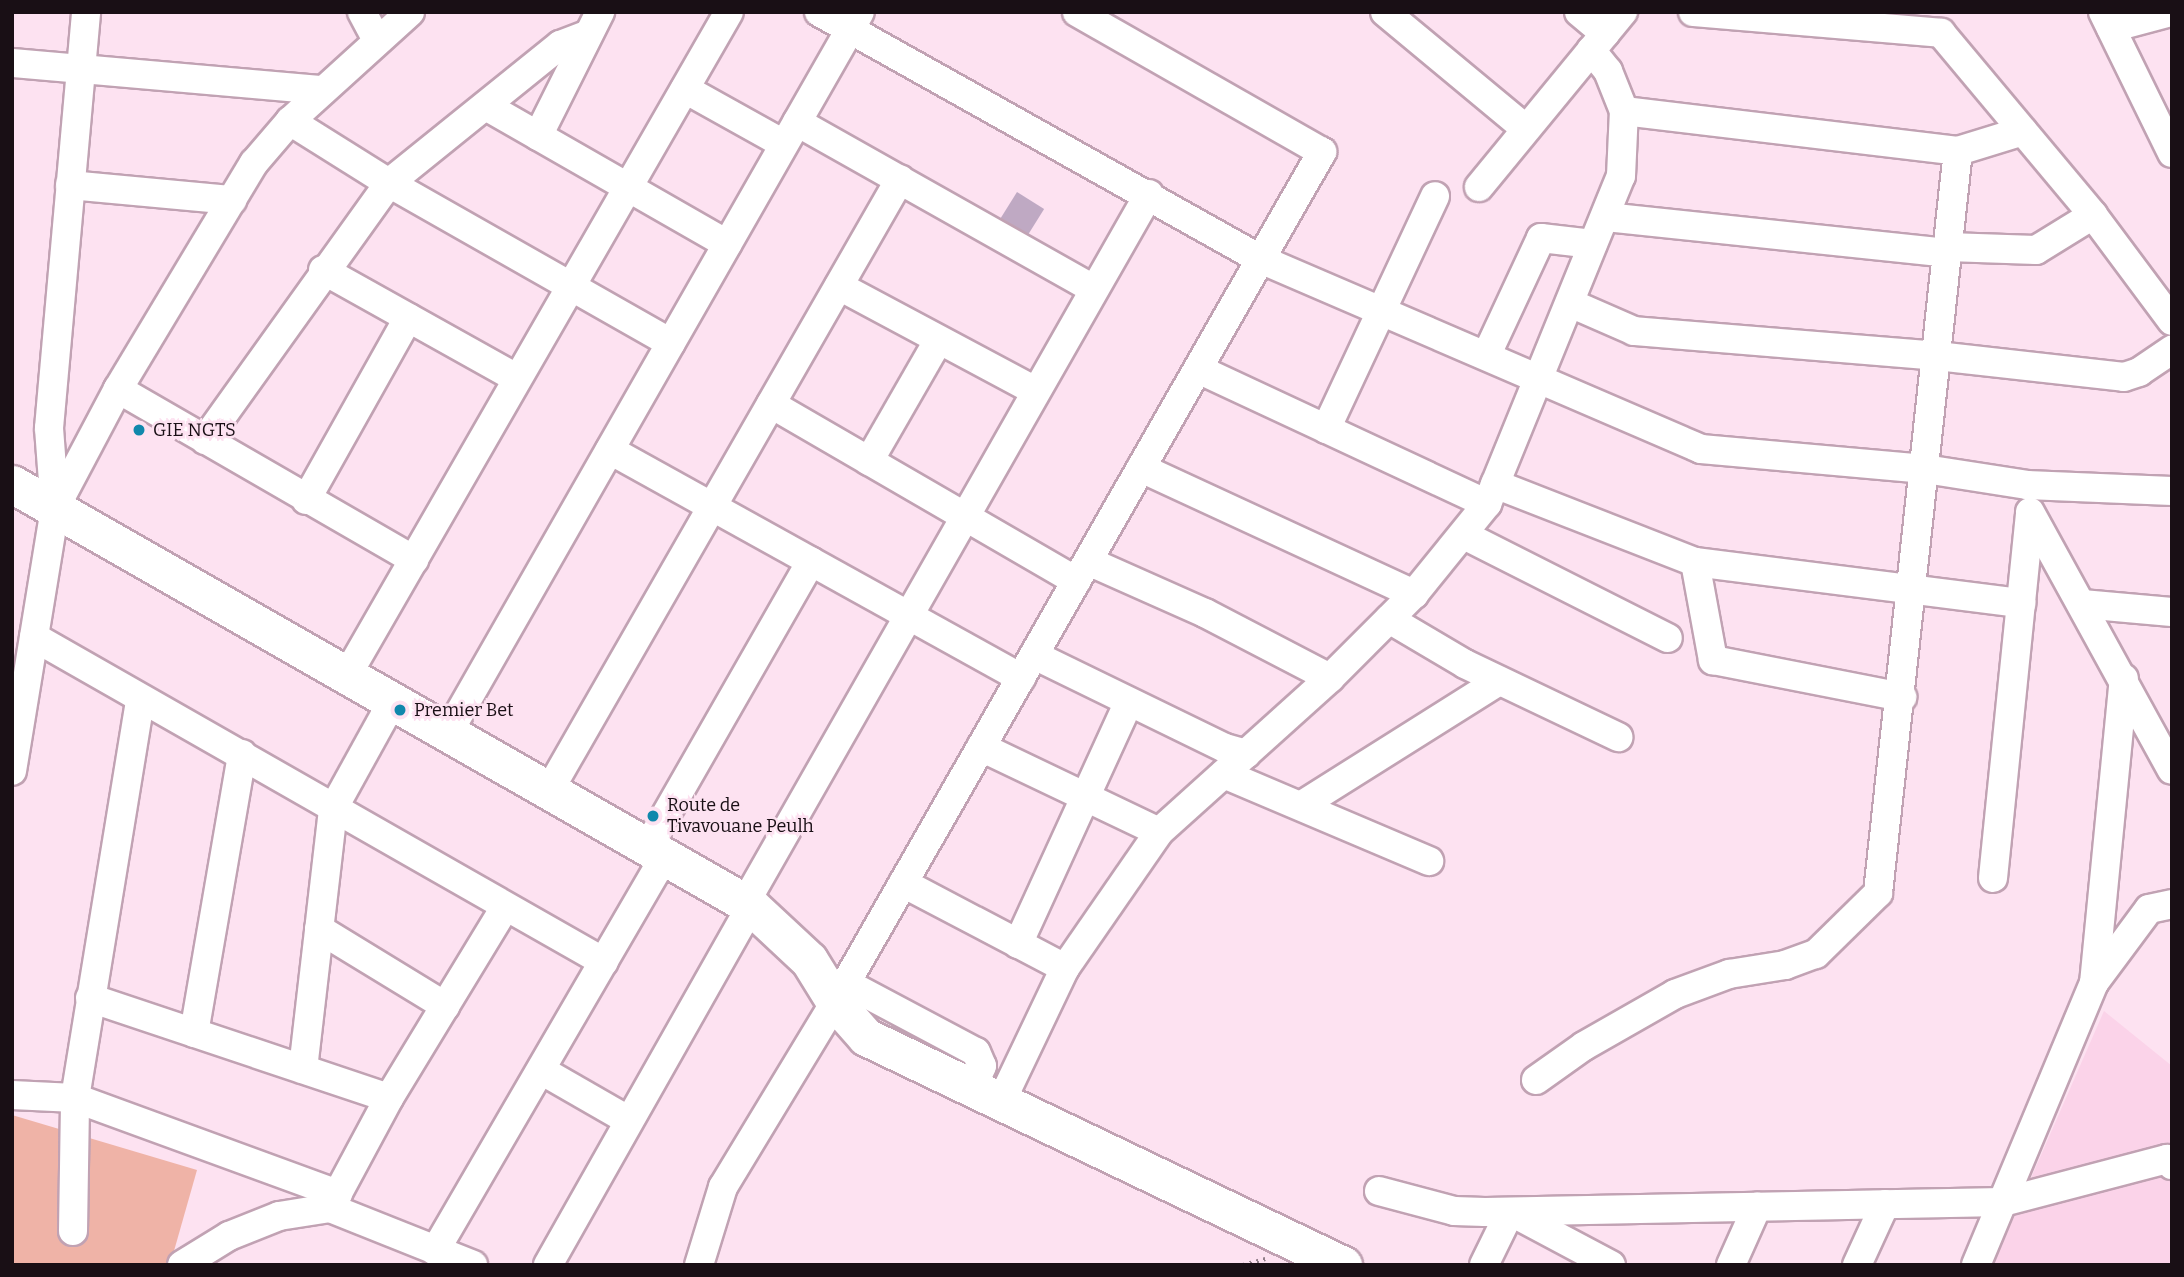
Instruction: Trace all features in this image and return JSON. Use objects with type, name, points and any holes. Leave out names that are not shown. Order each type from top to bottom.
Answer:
[{"type":"main road","points":[[12,484],[346,677],[550,789],[748,905],[841,993],[866,1037],[986,1097],[1343,1265]]},
{"type":"street","points":[[12,771],[55,508],[49,428],[86,12]]},
{"type":"street","points":[[362,12],[377,40]]},
{"type":"street","points":[[55,508],[118,389],[254,163],[290,121],[410,12]]},
{"type":"street","points":[[346,677],[729,12]]},
{"type":"street","points":[[819,12],[855,21],[1261,259],[1701,449],[1925,469],[2026,485],[2172,491]]},
{"type":"street","points":[[699,1265],[723,1187],[841,993],[1322,152],[1077,12]]},
{"type":"street","points":[[1385,12],[1526,129]]},
{"type":"street","points":[[986,1097],[1065,968],[1160,832],[1330,678],[1414,594],[1466,536],[1491,494],[1621,176],[1624,111],[1598,42],[1578,12]]},
{"type":"street","points":[[1479,187],[1623,12]]},
{"type":"street","points":[[1693,12],[1941,33],[2168,309]]},
{"type":"street","points":[[2171,12],[2107,20],[2165,125],[2172,153]]},
{"type":"street","points":[[448,733],[855,21]]},
{"type":"street","points":[[205,440],[323,270],[389,183],[560,45],[593,24]]},
{"type":"street","points":[[538,136],[593,24]]},
{"type":"street","points":[[12,63],[323,90]]},
{"type":"street","points":[[685,89],[901,179],[1093,289]]},
{"type":"street","points":[[486,106],[727,244]]},
{"type":"street","points":[[1624,111],[1958,151],[2024,131]]},
{"type":"street","points":[[290,121],[389,183],[671,343]]},
{"type":"street","points":[[1536,1080],[1607,1031],[1675,994],[1729,974],[1785,965],[1816,954],[1868,906],[1878,893],[1902,696],[1958,151]]},
{"type":"street","points":[[550,789],[901,179]]},
{"type":"street","points":[[70,185],[232,200]]},
{"type":"street","points":[[548,1265],[909,616],[1149,194]]},
{"type":"street","points":[[1326,429],[1383,313],[1435,196]]},
{"type":"street","points":[[1606,217],[1948,250],[2036,250],[2093,215]]},
{"type":"street","points":[[1487,355],[1541,238],[1593,244]]},
{"type":"street","points":[[323,270],[516,378]]},
{"type":"street","points":[[839,286],[1036,391]]},
{"type":"street","points":[[1570,303],[1634,331],[1937,356],[2124,377],[2172,350]]},
{"type":"street","points":[[306,500],[408,318]]},
{"type":"street","points":[[869,461],[938,341]]},
{"type":"street","points":[[1198,369],[1326,429],[1491,494],[1695,562],[2021,603]]},
{"type":"street","points":[[118,389],[414,560]]},
{"type":"street","points":[[771,404],[966,517],[1082,571],[1205,613],[1330,678]]},
{"type":"street","points":[[610,450],[909,616],[1027,666],[1129,702],[1246,754]]},
{"type":"street","points":[[1141,468],[1414,594]]},
{"type":"street","points":[[1993,878],[2030,516],[2026,485]]},
{"type":"street","points":[[2030,516],[2124,678],[2160,720],[2172,770]]},
{"type":"street","points":[[1466,536],[1668,638]]},
{"type":"street","points":[[435,1251],[604,962],[657,851],[811,561]]},
{"type":"street","points":[[1695,562],[1713,660],[1902,696]]},
{"type":"street","points":[[2082,604],[2172,612]]},
{"type":"street","points":[[1389,619],[1499,681],[1618,737]]},
{"type":"street","points":[[34,637],[139,701],[242,754],[333,809],[604,962]]},
{"type":"street","points":[[2094,983],[2124,678]]},
{"type":"street","points":[[1302,805],[1499,681]]},
{"type":"street","points":[[74,1231],[75,1098],[139,701]]},
{"type":"street","points":[[303,1069],[333,809],[392,702]]},
{"type":"street","points":[[1018,944],[1129,702]]},
{"type":"street","points":[[981,747],[1160,832]]},
{"type":"street","points":[[194,1033],[242,754]]},
{"type":"street","points":[[1224,774],[1429,861]]},
{"type":"street","points":[[903,883],[1065,968]]},
{"type":"street","points":[[1976,1265],[2094,983],[2149,909],[2172,904]]},
{"type":"street","points":[[182,1265],[229,1236],[279,1216],[334,1201],[389,1098],[505,907]]},
{"type":"street","points":[[319,929],[445,1006]]},
{"type":"street","points":[[90,998],[389,1098]]},
{"type":"street","points":[[541,1070],[628,1120]]},
{"type":"street","points":[[12,1095],[75,1098],[334,1201],[435,1251],[473,1265]]},
{"type":"street","points":[[1379,1191],[1454,1211],[1510,1212],[2003,1202],[2167,1159],[2172,1165]]},
{"type":"street","points":[[1857,1265],[1885,1204]]},
{"type":"street","points":[[1731,1265],[1757,1207]]},
{"type":"street","points":[[1484,1265],[1510,1212]]},
{"type":"street","points":[[1510,1212],[1611,1265]]},
{"type":"shaded area","points":[[2104,1011],[2172,1066],[2172,1265],[1993,1265]]},
{"type":"shaded area","points":[[12,1115],[197,1170],[170,1265],[12,1265]]},
{"type":"building","points":[[1017,192],[1044,209],[1028,235],[1001,218]]},
{"type":"place","name":"GIE NGTS","points":[[139,430]]},
{"type":"place","name":"Premier Bet","points":[[400,710]]},
{"type":"place","name":"Route de Tivavouane Peulh","points":[[653,816]]}]
